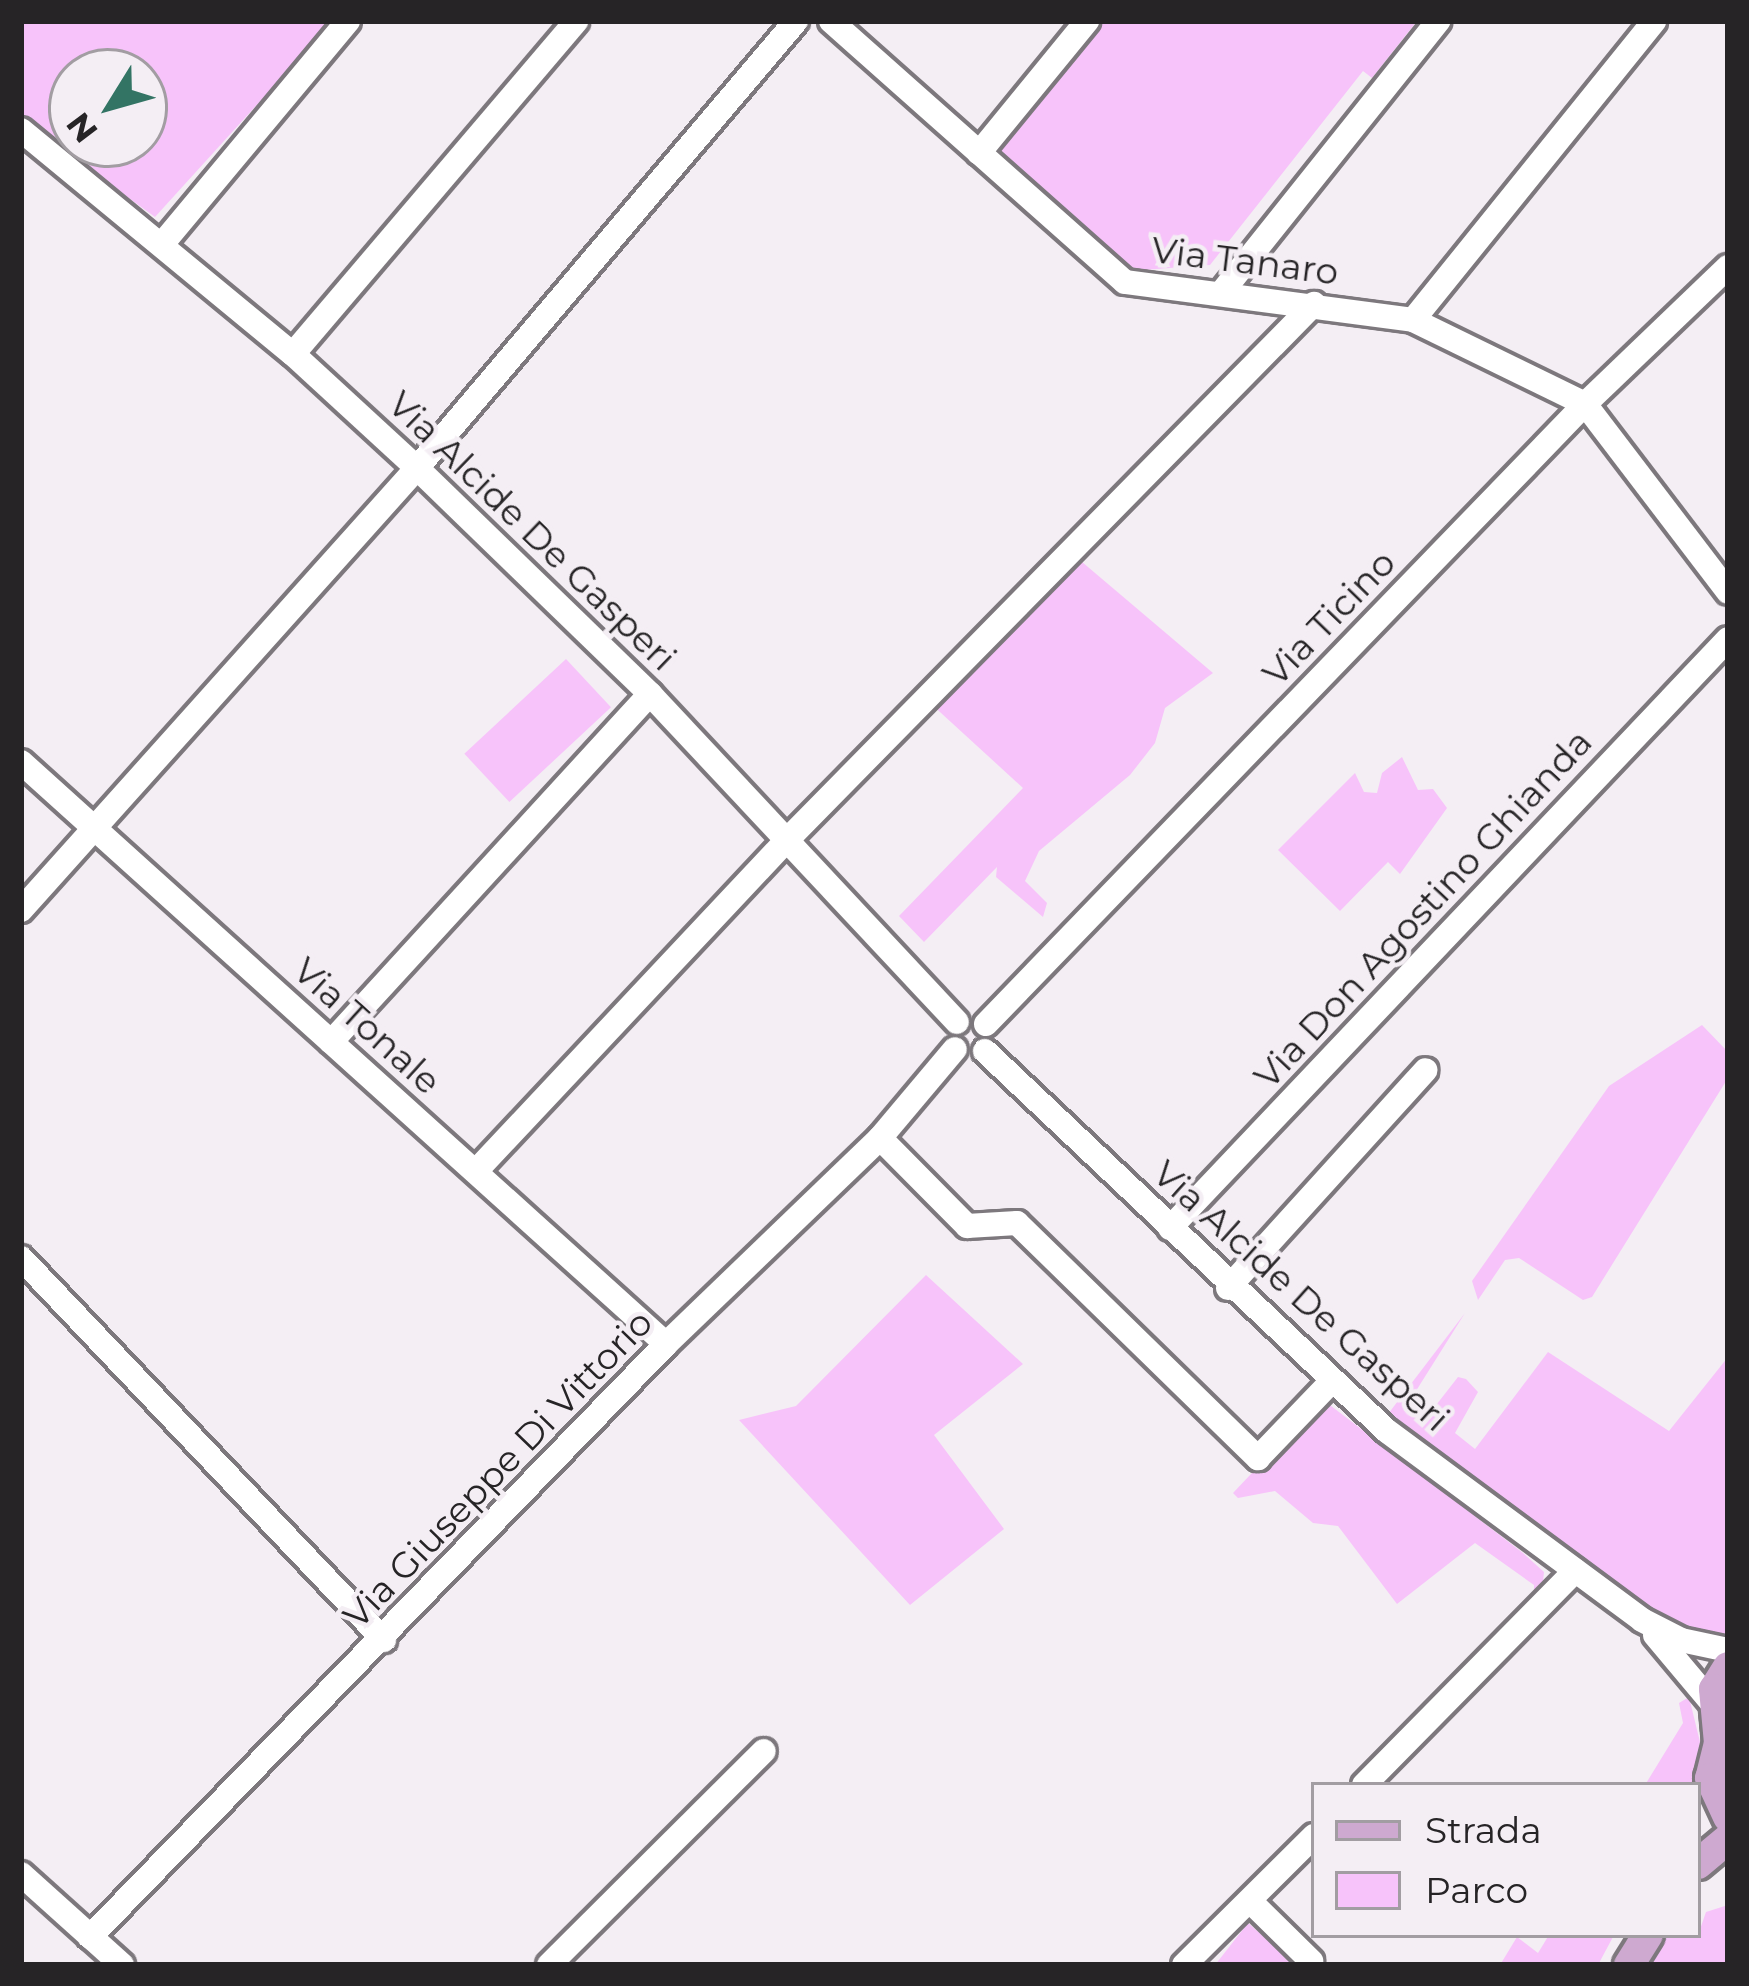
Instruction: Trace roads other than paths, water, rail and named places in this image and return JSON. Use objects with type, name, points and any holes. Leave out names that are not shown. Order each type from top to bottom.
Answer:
[{"type":"main road","points":[[1701,1800],[1719,1743],[1713,1703],[1728,1667]]},
{"type":"main road","points":[[1710,1778],[1728,1817]]},
{"type":"main road","points":[[1701,1862],[1728,1840]]},
{"type":"main road","points":[[1614,1965],[1628,1938]]},
{"type":"main road","points":[[1629,1965],[1646,1938]]},
{"type":"street","points":[[163,244],[348,21]]},
{"type":"street","points":[[293,354],[576,21]]},
{"type":"street","points":[[21,910],[417,468],[796,21]]},
{"type":"street","name":"Via Tanaro","points":[[831,21],[1125,282],[1413,320],[1585,404]]},
{"type":"street","points":[[980,153],[1087,21]]},
{"type":"street","points":[[1222,292],[1438,21]]},
{"type":"street","points":[[1413,320],[1654,21]]},
{"type":"street","name":"Via Alcide De Gasperi","points":[[21,130],[293,354],[417,468],[650,694],[957,1022]]},
{"type":"street","name":"Via Ticino","points":[[986,1024],[1585,404],[1728,267]]},
{"type":"street","points":[[476,1171],[789,838],[1314,304]]},
{"type":"street","points":[[1585,404],[1728,592]]},
{"type":"street","name":"Via Don Agostino Ghianda","points":[[1170,1228],[1728,639]]},
{"type":"street","points":[[331,1042],[650,694]]},
{"type":"street","name":"Via Tonale","points":[[21,762],[666,1344]]},
{"type":"street","points":[[969,1016],[986,1024],[985,1051],[966,1056],[955,1049],[957,1022],[969,1016]]},
{"type":"street","name":"Via Giuseppe Di Vittorio","points":[[90,1937],[384,1640],[666,1344],[880,1138],[955,1049]]},
{"type":"street","name":"Via Alcide De Gasperi","points":[[985,1051],[1330,1382],[1642,1620],[1713,1703]]},
{"type":"street","points":[[1228,1288],[1426,1070]]},
{"type":"street","points":[[880,1138],[967,1226],[1017,1223],[1258,1458],[1330,1382]]},
{"type":"street","points":[[21,1258],[384,1640]]},
{"type":"street","points":[[1367,1782],[1575,1571]]},
{"type":"street","name":"Via Alcide De Gasperi","points":[[1642,1620],[1728,1650]]},
{"type":"street","points":[[549,1965],[764,1751]]},
{"type":"street","points":[[1184,1965],[1311,1839]]},
{"type":"street","points":[[21,1874],[114,1963]]},
{"type":"street","points":[[1250,1901],[1311,1961]]}]
